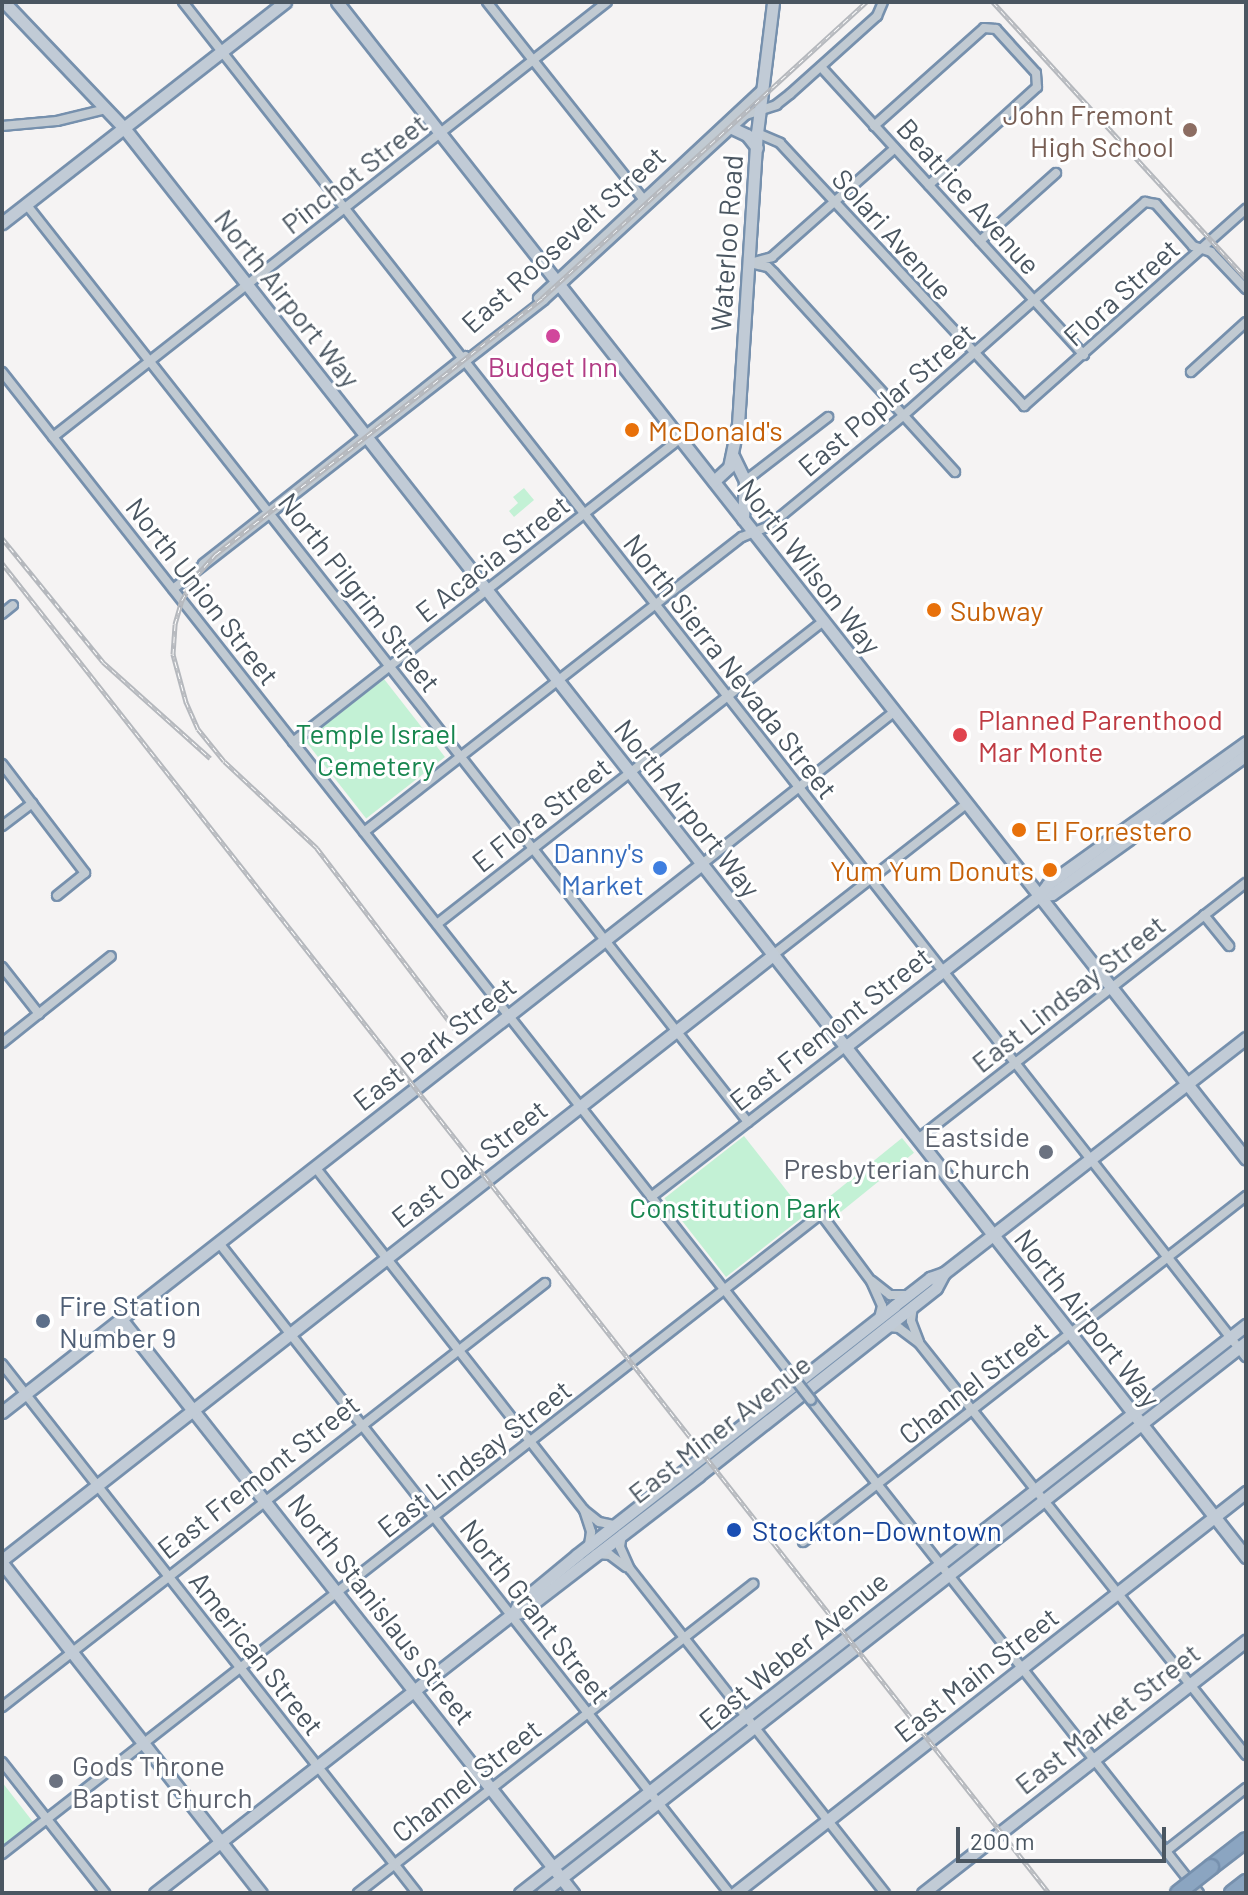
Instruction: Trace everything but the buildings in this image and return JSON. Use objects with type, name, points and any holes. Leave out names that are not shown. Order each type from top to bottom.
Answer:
[{"type":"highway","points":[[1178,1893],[1246,1840]]},
{"type":"highway","points":[[1232,1893],[1246,1882]]},
{"type":"main road","name":"North Airport Way","points":[[4,2],[124,128],[1246,1557]]},
{"type":"main road","points":[[2,223],[285,2]]},
{"type":"main road","name":"North Wilson Way","points":[[337,2],[1246,1159]]},
{"type":"main road","name":"Waterloo Road","points":[[733,456],[750,263],[757,133],[773,2]]},
{"type":"main road","points":[[732,128],[747,135],[757,148]]},
{"type":"main road","points":[[733,456],[745,481],[743,520]]},
{"type":"main road","points":[[714,481],[729,467],[733,456]]},
{"type":"main road","name":"East Fremont Street","points":[[845,1047],[1039,896],[1048,884],[1246,742]]},
{"type":"main road","name":"East Fremont Street","points":[[1039,896],[1052,894],[1246,755]]},
{"type":"main road","name":"East Park Street","points":[[2,1412],[702,864]]},
{"type":"main road","name":"East Oak Street","points":[[2,1561],[773,955]]},
{"type":"main road","name":"East Miner Avenue","points":[[155,1893],[513,1613],[519,1603],[619,1529],[1246,1038]]},
{"type":"main road","name":"North Stanislaus Street","points":[[121,1319],[573,1893]]},
{"type":"main road","name":"East Weber Avenue","points":[[750,1722],[949,1574],[1240,1346],[1246,1325]]},
{"type":"main road","name":"East Weber Avenue","points":[[542,1893],[941,1563],[1131,1414],[1240,1346]]},
{"type":"main road","name":"East Main Street","points":[[732,1893],[1246,1492]]},
{"type":"main road","points":[[2,1561],[261,1893]]},
{"type":"main road","name":"East Market Street","points":[[923,1893],[1246,1641]]},
{"type":"main road","name":"East Weber Avenue","points":[[520,1893],[655,1798]]},
{"type":"street","name":"North Sierra Nevada Street","points":[[183,2],[870,880],[1240,1346]]},
{"type":"street","points":[[487,2],[646,202]]},
{"type":"street","name":"Pinchot Street","points":[[53,437],[607,2]]},
{"type":"street","name":"East Roosevelt Street","points":[[646,202],[746,115],[776,105],[877,16],[883,2]]},
{"type":"street","points":[[874,126],[990,27],[1039,79],[1037,87],[929,185]]},
{"type":"street","name":"Beatrice Avenue","points":[[821,67],[1084,355]]},
{"type":"street","name":"East Roosevelt Street","points":[[173,589],[558,283],[763,87]]},
{"type":"street","points":[[2,126],[57,121],[106,109]]},
{"type":"street","name":"Solari Avenue","points":[[757,133],[780,143],[1024,406]]},
{"type":"street","points":[[750,263],[772,257],[895,148]]},
{"type":"street","points":[[980,241],[1056,173]]},
{"type":"street","name":"East Poplar Street","points":[[364,832],[742,537],[769,526],[904,415],[1142,204],[1152,201],[1193,246],[1202,249]]},
{"type":"street","name":"North Pilgrim Street","points":[[26,204],[748,1122]]},
{"type":"street","name":"Flora Street","points":[[1024,406],[1246,209]]},
{"type":"street","points":[[1202,249],[1211,252],[1246,289]]},
{"type":"street","points":[[750,263],[768,267],[774,273],[955,472]]},
{"type":"street","points":[[1191,372],[1246,322]]},
{"type":"street","name":"North Union Street","points":[[2,372],[1199,1893]]},
{"type":"street","points":[[745,481],[828,417]]},
{"type":"street","name":"E Acacia Street","points":[[293,742],[680,439]]},
{"type":"street","points":[[2,614],[13,605]]},
{"type":"street","name":"E Flora Street","points":[[437,924],[823,621]]},
{"type":"street","name":"East Park Street","points":[[702,864],[894,712]]},
{"type":"street","points":[[2,764],[85,873],[57,896]]},
{"type":"street","points":[[2,826],[32,803]]},
{"type":"street","name":"East Oak Street","points":[[773,955],[966,804]]},
{"type":"street","name":"East Lindsay Street","points":[[918,1139],[1246,883]]},
{"type":"street","points":[[1204,915],[1229,946]]},
{"type":"street","points":[[2,1043],[111,956]]},
{"type":"street","points":[[2,967],[39,1014]]},
{"type":"street","name":"East Fremont Street","points":[[651,1197],[845,1047]]},
{"type":"street","points":[[315,1167],[584,1510],[599,1522],[619,1529],[621,1548],[630,1569],[885,1893]]},
{"type":"street","name":"Channel Street","points":[[803,1542],[1246,1196]]},
{"type":"street","name":"East Lindsay Street","points":[[2,1854],[821,1214],[871,1281]]},
{"type":"street","name":"North Grant Street","points":[[219,1243],[732,1893]]},
{"type":"street","points":[[871,1281],[890,1295],[911,1300],[911,1321],[919,1343]]},
{"type":"street","points":[[871,1281],[882,1306],[882,1322],[899,1328],[919,1343],[1246,1755]]},
{"type":"street","name":"East Fremont Street","points":[[2,1707],[545,1283]]},
{"type":"street","name":"American Street","points":[[2,1364],[417,1893]]},
{"type":"street","points":[[584,1510],[591,1532],[592,1549],[607,1554],[630,1569]]},
{"type":"street","name":"Channel Street","points":[[358,1893],[753,1584]]},
{"type":"street","points":[[2,1762],[105,1893]]},
{"type":"street","points":[[1166,1851],[1246,1788]]},
{"type":"green space","points":[[524,488],[534,500],[514,517],[509,511],[518,503],[513,497]]},
{"type":"green space","name":"Temple Israel Cemetery","points":[[384,679],[445,757],[366,819],[305,741]]},
{"type":"green space","name":"Constitution Park","points":[[744,1136],[806,1215],[726,1277],[664,1198]]},
{"type":"green space","points":[[902,1138],[914,1153],[839,1214],[827,1199]]},
{"type":"green space","points":[[2,1782],[33,1822],[2,1846]]},
{"type":"railway","points":[[459,1034],[317,848],[224,761],[198,729],[186,702],[173,654],[175,624],[182,600],[196,576],[216,554],[542,298],[866,2]]},
{"type":"railway","points":[[993,2],[1246,278]]},
{"type":"railway","points":[[2,538],[103,662],[210,758]]},
{"type":"railway","points":[[2,563],[1049,1893]]},
{"type":"place","name":"John Fremont High School","points":[[1190,130]]},
{"type":"place","name":"Budget Inn","points":[[553,336]]},
{"type":"place","name":"McDonald's","points":[[632,430]]},
{"type":"place","name":"Subway","points":[[934,610]]},
{"type":"place","name":"Planned Parenthood Mar Monte","points":[[960,735]]},
{"type":"place","name":"El Forrestero","points":[[1019,830]]},
{"type":"place","name":"Danny's Market","points":[[660,868]]},
{"type":"place","name":"Yum Yum Donuts","points":[[1050,870]]},
{"type":"place","name":"Eastside Presbyterian Church","points":[[1046,1152]]},
{"type":"place","name":"Fire Station Number 9","points":[[43,1321]]},
{"type":"place","name":"Stockton–Downtown","points":[[734,1530]]},
{"type":"place","name":"Gods Throne Baptist Church","points":[[56,1781]]}]
